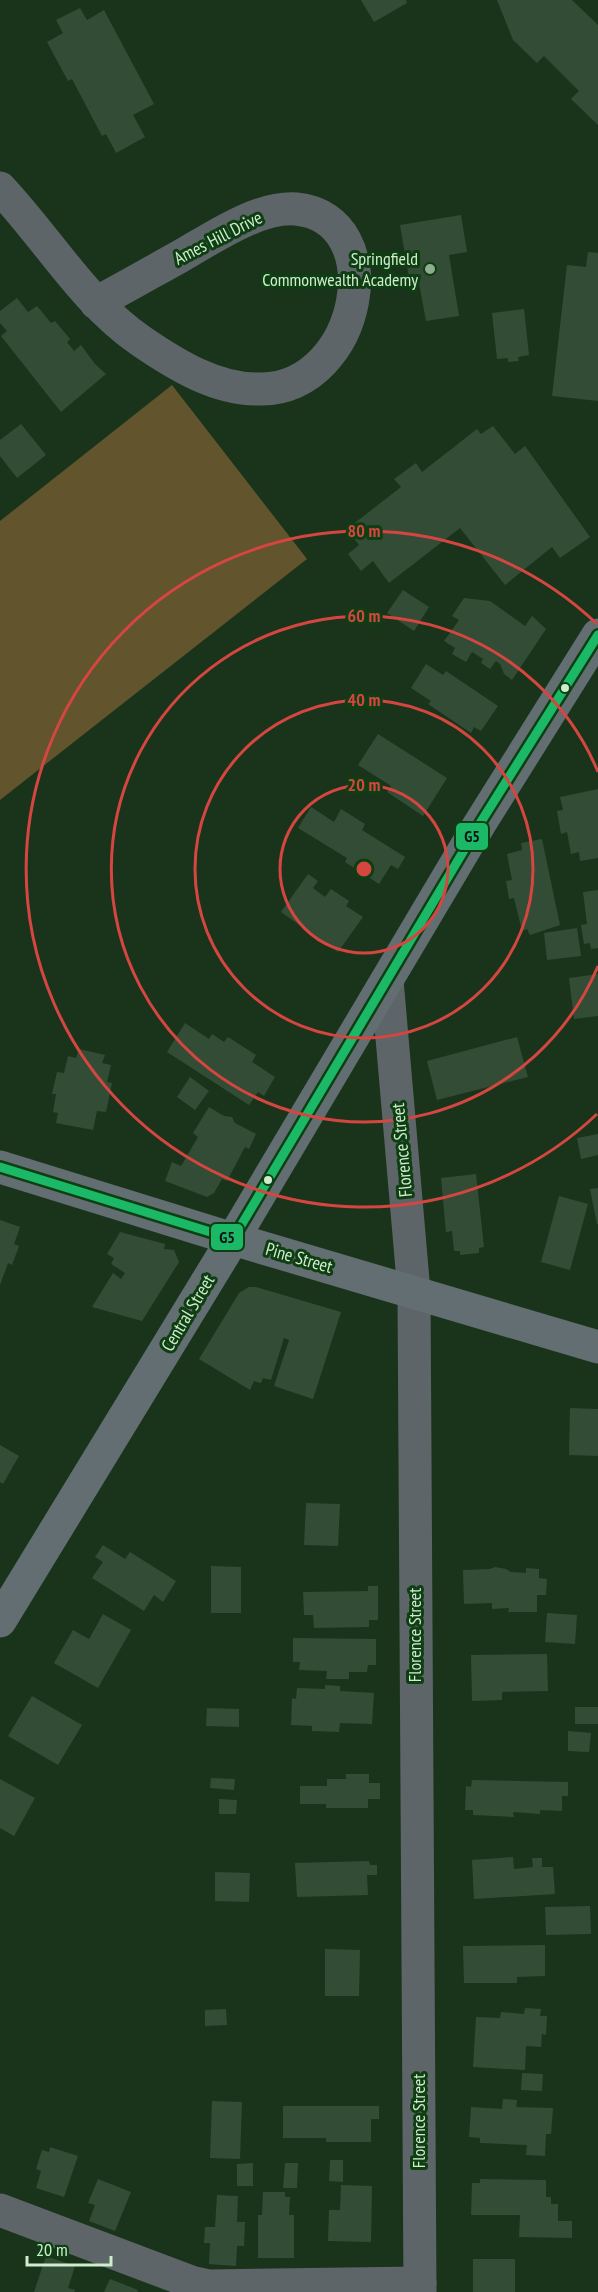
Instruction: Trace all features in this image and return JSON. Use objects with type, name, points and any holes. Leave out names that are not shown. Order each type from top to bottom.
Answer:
[{"type":"main road","name":"Central Street","points":[[0,1621],[233,1239],[479,825],[598,635]]},
{"type":"main road","name":"Pine Street","points":[[0,1167],[598,1347]]},
{"type":"street","name":"Ames Hill Drive","points":[[7,209],[106,314],[142,342],[197,374],[232,386],[264,389],[297,380],[323,361],[342,336],[352,308],[354,269],[347,246],[334,228],[310,212],[288,209],[267,213],[238,225],[96,303]]},
{"type":"street","name":"Florence Street","points":[[387,980],[414,1292],[420,2288]]},
{"type":"street","points":[[0,2210],[190,2282],[209,2286],[420,2288]]},
{"type":"shaded area","points":[[172,385],[307,559],[0,800],[0,521]]},
{"type":"building","points":[[361,0],[406,0],[407,3],[374,22]]},
{"type":"building","points":[[497,0],[572,0],[598,25],[598,125],[571,99],[579,91],[544,56],[537,63],[513,40]]},
{"type":"building","points":[[80,8],[87,20],[104,10],[154,104],[133,115],[145,137],[116,153],[106,134],[102,136],[72,79],[68,81],[47,42],[63,33],[56,20]]},
{"type":"building","name":"Springfield Commonwealth Academy","points":[[461,215],[467,252],[449,255],[459,316],[426,321],[419,283],[410,284],[400,225]]},
{"type":"building","points":[[588,252],[598,253],[598,401],[552,396],[567,265],[586,267]]},
{"type":"building","points":[[17,298],[28,312],[37,306],[51,323],[55,321],[70,339],[67,342],[74,351],[81,345],[95,364],[106,374],[61,412],[1,336],[7,331],[0,323],[0,311]]},
{"type":"building","points":[[524,309],[529,355],[518,357],[519,361],[508,362],[508,358],[497,359],[492,313]]},
{"type":"building","points":[[21,424],[46,455],[17,478],[0,456],[0,440]]},
{"type":"building","points":[[493,426],[515,454],[525,446],[590,537],[560,558],[552,547],[505,585],[460,528],[389,583],[373,561],[361,571],[348,554],[359,545],[347,529],[401,487],[394,479],[416,463],[422,472],[477,429],[481,434]]},
{"type":"building","points":[[403,590],[429,607],[414,631],[387,613]]},
{"type":"building","points":[[464,598],[490,601],[525,626],[532,616],[546,629],[512,680],[504,674],[500,664],[496,661],[490,669],[481,663],[483,659],[472,652],[466,662],[452,654],[455,648],[444,641],[459,620],[452,616]]},
{"type":"building","points":[[426,664],[443,675],[446,671],[498,706],[481,731],[474,727],[471,733],[428,704],[431,701],[411,688]]},
{"type":"building","points":[[378,734],[447,778],[423,816],[387,792],[391,786],[358,765]]},
{"type":"building","points":[[598,789],[598,858],[580,861],[579,852],[571,854],[567,832],[561,834],[557,811],[563,810],[560,797]]},
{"type":"building","points":[[311,807],[334,822],[341,809],[365,824],[362,830],[405,857],[398,869],[391,865],[379,884],[345,862],[347,858],[298,828]]},
{"type":"building","points":[[542,839],[560,925],[530,935],[527,929],[522,931],[514,898],[509,899],[506,881],[512,880],[507,854],[522,850],[521,843]]},
{"type":"building","points":[[308,874],[318,881],[313,888],[325,897],[331,889],[349,901],[346,906],[363,917],[338,952],[281,912]]},
{"type":"building","points":[[598,890],[598,948],[591,949],[590,943],[584,944],[581,925],[587,924],[583,892]]},
{"type":"building","points":[[577,928],[581,956],[547,960],[544,933]]},
{"type":"building","points":[[598,974],[598,1016],[574,1019],[569,978]]},
{"type":"building","points":[[185,1023],[209,1039],[212,1034],[224,1042],[228,1037],[256,1055],[252,1062],[275,1077],[264,1096],[258,1092],[249,1105],[167,1052]]},
{"type":"building","points":[[517,1037],[528,1077],[437,1100],[427,1061]]},
{"type":"building","points":[[79,1049],[105,1055],[102,1063],[111,1065],[107,1082],[112,1083],[106,1112],[97,1111],[93,1130],[56,1123],[58,1113],[53,1112],[56,1094],[52,1094],[57,1072],[64,1073],[68,1056],[76,1058]]},
{"type":"building","points":[[190,1077],[209,1091],[195,1110],[177,1097]]},
{"type":"building","points":[[209,1107],[224,1116],[232,1117],[235,1123],[256,1134],[249,1149],[245,1147],[227,1181],[222,1179],[214,1193],[207,1197],[165,1181],[172,1162],[181,1166],[198,1137],[193,1133]]},
{"type":"building","points":[[598,1134],[598,1155],[581,1159],[577,1138]]},
{"type":"building","points":[[476,1174],[484,1247],[479,1248],[479,1253],[460,1255],[460,1251],[454,1251],[452,1231],[446,1232],[441,1178]]},
{"type":"building","points":[[598,1188],[598,1224],[597,1224],[590,1189]]},
{"type":"building","points":[[559,1196],[588,1204],[570,1270],[541,1262]]},
{"type":"building","points":[[0,1220],[20,1227],[14,1244],[19,1246],[12,1265],[8,1263],[0,1285]]},
{"type":"building","points":[[120,1232],[165,1244],[164,1249],[174,1250],[179,1262],[142,1321],[92,1307],[113,1273],[121,1279],[125,1273],[111,1264],[114,1258],[107,1254]]},
{"type":"building","points":[[249,1287],[256,1287],[341,1312],[313,1399],[274,1386],[289,1340],[284,1338],[271,1380],[263,1378],[261,1383],[254,1381],[250,1390],[199,1359],[239,1293]]},
{"type":"building","points":[[570,1408],[598,1409],[598,1456],[569,1455]]},
{"type":"building","points":[[0,1445],[19,1456],[3,1484],[0,1482]]},
{"type":"building","points":[[306,1503],[340,1504],[338,1546],[304,1545]]},
{"type":"building","points":[[103,1545],[125,1559],[130,1552],[176,1581],[163,1602],[154,1595],[144,1611],[92,1578],[103,1562],[95,1557]]},
{"type":"building","points":[[211,1566],[241,1567],[241,1613],[211,1613]]},
{"type":"building","points":[[495,1567],[511,1572],[526,1573],[526,1568],[539,1569],[539,1578],[547,1579],[546,1595],[537,1595],[537,1612],[508,1612],[509,1608],[492,1609],[492,1603],[464,1604],[463,1570]]},
{"type":"building","points":[[368,1586],[378,1586],[378,1620],[369,1620],[369,1627],[314,1628],[313,1615],[304,1615],[303,1592],[368,1591]]},
{"type":"building","points":[[547,1613],[577,1615],[575,1644],[545,1642]]},
{"type":"building","points":[[103,1614],[131,1630],[98,1688],[54,1663],[73,1630],[89,1639]]},
{"type":"building","points":[[293,1638],[376,1639],[376,1665],[368,1665],[367,1672],[349,1672],[349,1679],[326,1679],[327,1671],[299,1670],[300,1662],[293,1662]]},
{"type":"building","points":[[547,1654],[548,1691],[502,1692],[502,1700],[472,1701],[471,1655]]},
{"type":"building","points":[[325,1685],[340,1686],[340,1691],[374,1693],[372,1724],[340,1723],[339,1732],[312,1731],[312,1726],[291,1725],[292,1698],[296,1699],[297,1688],[325,1689]]},
{"type":"building","points":[[32,1696],[82,1725],[58,1765],[8,1736]]},
{"type":"building","points":[[575,1707],[598,1707],[598,1724],[575,1724]]},
{"type":"building","points":[[207,1708],[239,1709],[239,1727],[206,1726]]},
{"type":"building","points":[[568,1731],[591,1733],[589,1752],[568,1751]]},
{"type":"building","points":[[346,1774],[369,1774],[369,1783],[380,1783],[380,1799],[368,1799],[368,1808],[326,1808],[326,1804],[300,1804],[300,1786],[327,1786],[327,1779],[346,1779]]},
{"type":"building","points":[[211,1778],[235,1779],[234,1790],[210,1788]]},
{"type":"building","points":[[0,1779],[35,1798],[14,1836],[0,1828]]},
{"type":"building","points":[[472,1780],[568,1782],[568,1796],[562,1796],[562,1811],[540,1810],[540,1814],[513,1812],[514,1817],[473,1815],[473,1810],[465,1810],[466,1786],[471,1787]]},
{"type":"building","points":[[219,1799],[237,1800],[236,1814],[219,1814]]},
{"type":"building","points":[[513,1857],[514,1869],[533,1867],[532,1858],[542,1858],[542,1867],[553,1867],[555,1894],[474,1899],[472,1860]]},
{"type":"building","points":[[369,1861],[370,1865],[377,1865],[377,1875],[367,1875],[368,1895],[297,1897],[295,1863]]},
{"type":"building","points":[[215,1872],[250,1873],[249,1902],[215,1901]]},
{"type":"building","points":[[590,1906],[591,1934],[546,1935],[545,1907]]},
{"type":"building","points":[[545,1945],[545,1976],[517,1977],[517,1983],[464,1983],[463,1946]]},
{"type":"building","points":[[325,1949],[360,1950],[359,1996],[325,1996]]},
{"type":"building","points":[[525,2008],[541,2009],[540,2016],[547,2016],[546,2035],[542,2034],[541,2047],[526,2046],[525,2070],[473,2067],[476,2017],[500,2018],[501,2012],[524,2014]]},
{"type":"building","points":[[226,2009],[227,2025],[205,2026],[205,2010]]},
{"type":"building","points":[[522,2073],[543,2074],[542,2091],[521,2090]]},
{"type":"building","points":[[503,2099],[517,2100],[516,2107],[553,2108],[551,2134],[546,2134],[545,2156],[526,2155],[527,2145],[480,2143],[480,2138],[469,2137],[471,2107],[502,2109]]},
{"type":"building","points":[[212,2101],[242,2102],[240,2159],[210,2158]]},
{"type":"building","points":[[283,2106],[379,2106],[379,2119],[371,2119],[371,2142],[326,2142],[326,2138],[283,2138]]},
{"type":"building","points":[[50,2147],[78,2156],[64,2197],[36,2188],[41,2171],[36,2169],[42,2150],[49,2152]]},
{"type":"building","points":[[330,2160],[343,2160],[343,2182],[329,2181]]},
{"type":"building","points":[[253,2163],[253,2186],[237,2186],[237,2164]]},
{"type":"building","points":[[285,2163],[298,2163],[297,2188],[283,2188]]},
{"type":"building","points":[[98,2179],[131,2192],[115,2231],[89,2221],[95,2205],[88,2203]]},
{"type":"building","points":[[480,2179],[546,2180],[546,2197],[551,2197],[551,2204],[558,2204],[558,2221],[572,2221],[572,2238],[519,2237],[520,2215],[471,2215],[472,2183],[480,2183]]},
{"type":"building","points":[[341,2185],[372,2186],[371,2242],[328,2241],[329,2210],[340,2210]]},
{"type":"building","points":[[263,2192],[285,2192],[285,2197],[290,2197],[289,2215],[294,2215],[294,2258],[258,2258],[258,2215],[262,2215]]},
{"type":"building","points":[[217,2195],[238,2196],[237,2222],[245,2222],[244,2246],[237,2246],[236,2266],[209,2264],[210,2243],[204,2243],[205,2227],[215,2227]]},
{"type":"building","points":[[46,2256],[75,2266],[68,2288],[75,2290],[74,2292],[34,2292]]},
{"type":"building","points":[[473,2259],[515,2259],[515,2292],[473,2292]]},
{"type":"building","points":[[110,2279],[138,2290],[137,2292],[104,2292]]},
{"type":"transit line","name":"G5","points":[[0,1167],[233,1239],[479,825],[598,635]]},
{"type":"place","name":"Springfield Commonwealth Academy","points":[[430,269]]}]
